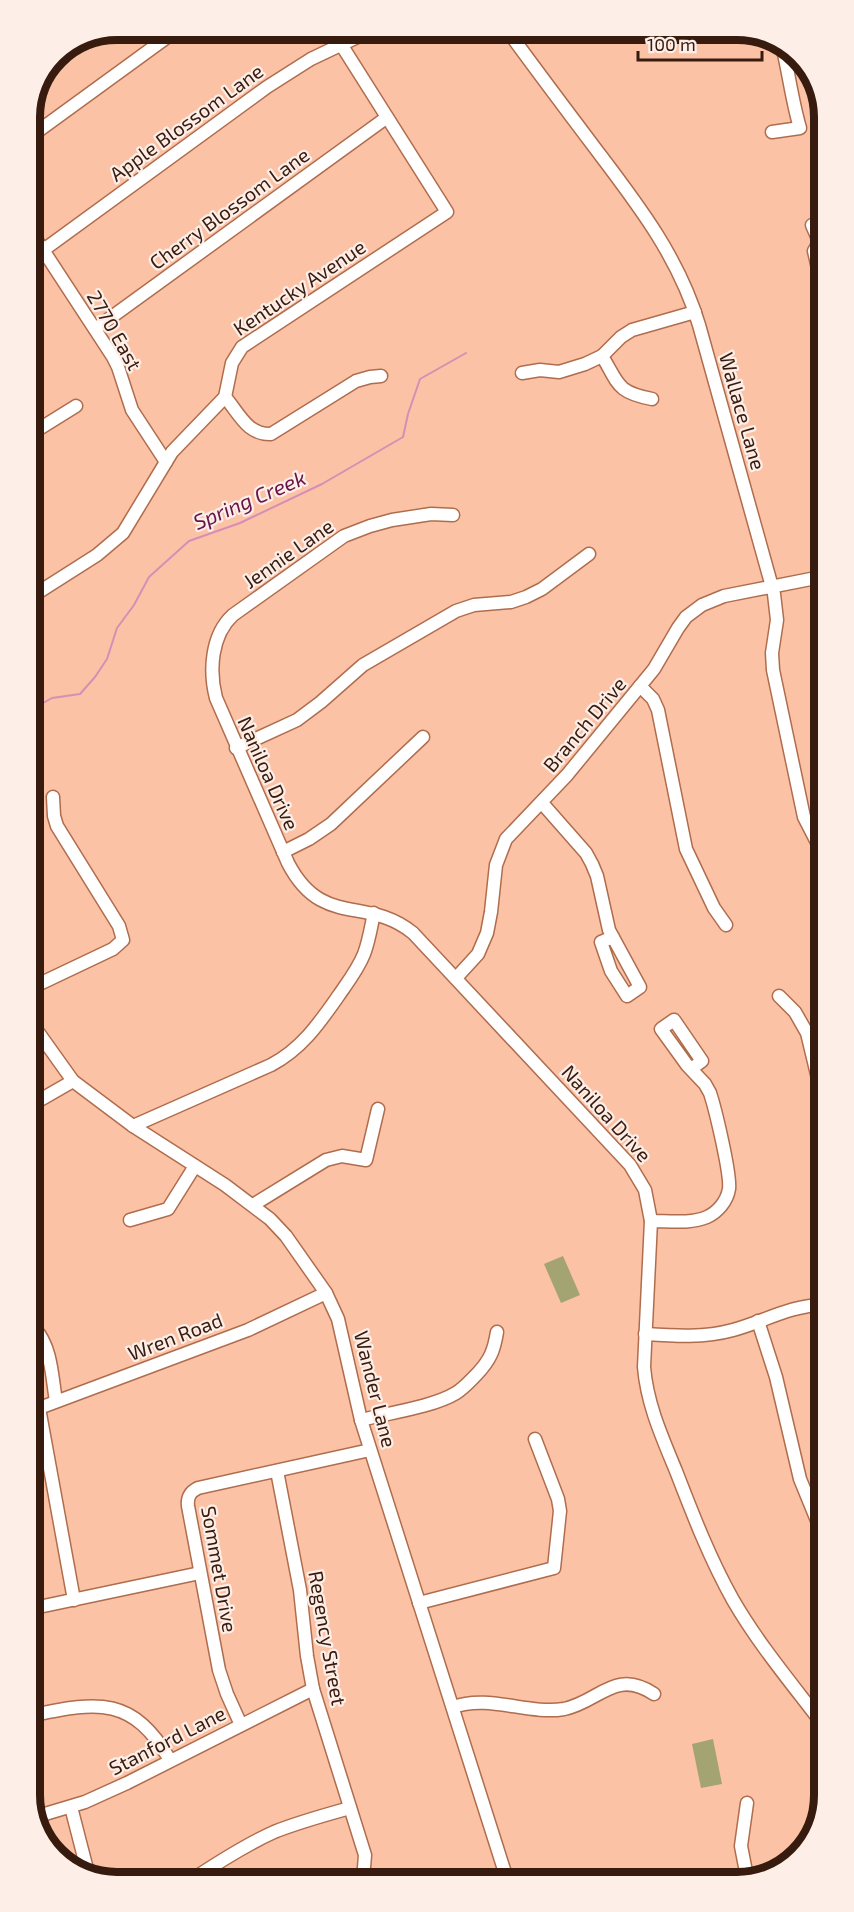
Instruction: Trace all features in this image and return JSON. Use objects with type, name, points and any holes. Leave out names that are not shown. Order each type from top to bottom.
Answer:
[{"type":"street","points":[[41,129],[163,40]]},
{"type":"street","points":[[339,40],[386,117]]},
{"type":"street","name":"Apple Blossom Lane","points":[[41,252],[267,87],[311,59],[351,40]]},
{"type":"street","name":"Wallace Lane","points":[[515,41],[654,228],[678,270],[695,312],[772,587],[777,620],[772,653],[773,670],[804,817],[814,837]]},
{"type":"street","points":[[772,132],[800,128],[792,101],[785,58]]},
{"type":"street","name":"Kentucky Avenue","points":[[225,397],[232,363],[242,347],[447,212],[386,117]]},
{"type":"street","name":"Cherry Blossom Lane","points":[[95,329],[386,117]]},
{"type":"street","points":[[812,225],[814,230]]},
{"type":"street","name":"2770 East","points":[[41,246],[118,367],[137,420],[166,462]]},
{"type":"street","points":[[522,373],[540,370],[563,372],[602,356],[621,337],[632,330],[695,312]]},
{"type":"street","points":[[602,356],[615,381],[624,390],[635,396],[652,399]]},
{"type":"street","points":[[41,591],[92,559],[116,540],[129,525],[177,447],[225,397],[255,432],[271,434],[356,381],[381,376]]},
{"type":"street","points":[[41,428],[76,406]]},
{"type":"street","name":"Jennie Lane","points":[[224,627],[233,615],[344,536],[376,523],[431,514],[453,515]]},
{"type":"street","points":[[236,748],[297,720],[363,665],[456,611],[474,605],[511,602],[526,597],[542,589],[589,554]]},
{"type":"street","name":"Branch Drive","points":[[456,978],[477,954],[487,933],[496,865],[502,846],[516,828],[567,775],[640,686],[663,656],[681,622],[697,608],[724,596],[814,578]]},
{"type":"street","name":"Naniloa Drive","points":[[224,627],[213,658],[213,682],[218,706],[297,879],[318,899],[341,909],[388,917],[406,927],[630,1165],[645,1190],[651,1221],[644,1367],[651,1407],[705,1543],[743,1616],[814,1712]]},
{"type":"street","points":[[640,686],[653,699],[658,710],[686,849],[714,908],[726,925]]},
{"type":"street","points":[[283,852],[309,839],[331,824],[423,737]]},
{"type":"street","points":[[40,983],[113,949],[123,940],[119,926],[57,826],[53,797]]},
{"type":"street","points":[[542,803],[586,852],[597,876],[611,934]]},
{"type":"street","points":[[134,1126],[271,1065],[286,1057],[301,1044],[317,1026],[351,978],[363,956],[374,913]]},
{"type":"street","points":[[779,996],[795,1012],[807,1033],[814,1062]]},
{"type":"street","name":"Wander Lane","points":[[40,1035],[73,1081],[134,1126],[253,1204],[286,1236],[326,1293],[338,1319],[370,1450],[505,1872]]},
{"type":"street","points":[[651,1221],[700,1219],[717,1211],[726,1197],[729,1179],[712,1099],[705,1083],[692,1070]]},
{"type":"street","points":[[40,1100],[73,1081]]},
{"type":"street","points":[[253,1204],[326,1160],[342,1156],[366,1160],[378,1109]]},
{"type":"street","points":[[130,1220],[168,1209],[195,1166]]},
{"type":"street","name":"Wren Road","points":[[40,1407],[248,1330],[326,1293]]},
{"type":"street","points":[[645,1334],[707,1335],[730,1331],[792,1309],[814,1306]]},
{"type":"street","points":[[758,1321],[776,1377],[800,1479],[814,1513]]},
{"type":"street","points":[[361,1420],[441,1401],[454,1395],[463,1389],[485,1365],[494,1351],[497,1332]]},
{"type":"street","points":[[40,1335],[46,1346],[56,1401]]},
{"type":"street","points":[[40,1430],[74,1600]]},
{"type":"street","points":[[419,1603],[554,1568],[560,1526],[560,1504],[536,1439]]},
{"type":"street","name":"Sommet Drive","points":[[241,1725],[219,1670],[188,1506],[189,1495],[198,1488],[370,1450]]},
{"type":"street","name":"Regency Street","points":[[278,1471],[300,1590],[313,1689],[365,1855],[364,1871]]},
{"type":"street","points":[[40,1607],[200,1573]]},
{"type":"street","points":[[453,1707],[474,1702],[560,1709],[578,1704],[608,1689],[626,1685],[640,1686],[654,1694]]},
{"type":"street","name":"Stanford Lane","points":[[44,1815],[71,1807],[127,1783],[313,1689]]},
{"type":"street","points":[[40,1714],[81,1706],[111,1708],[142,1723],[159,1741],[170,1760]]},
{"type":"street","points":[[746,1871],[741,1846],[747,1803]]},
{"type":"street","points":[[71,1807],[86,1865]]},
{"type":"street","points":[[206,1871],[265,1836],[350,1808]]},
{"type":"shaded area","points":[[563,1256],[580,1295],[561,1303],[544,1264]]},
{"type":"shaded area","points":[[713,1739],[722,1784],[701,1788],[692,1744]]},
{"type":"waterway","name":"Spring Creek","points":[[41,704],[52,698],[80,694],[107,659],[117,628],[134,605],[149,577],[189,541],[240,523],[322,484],[403,437],[420,379],[466,353]]}]
